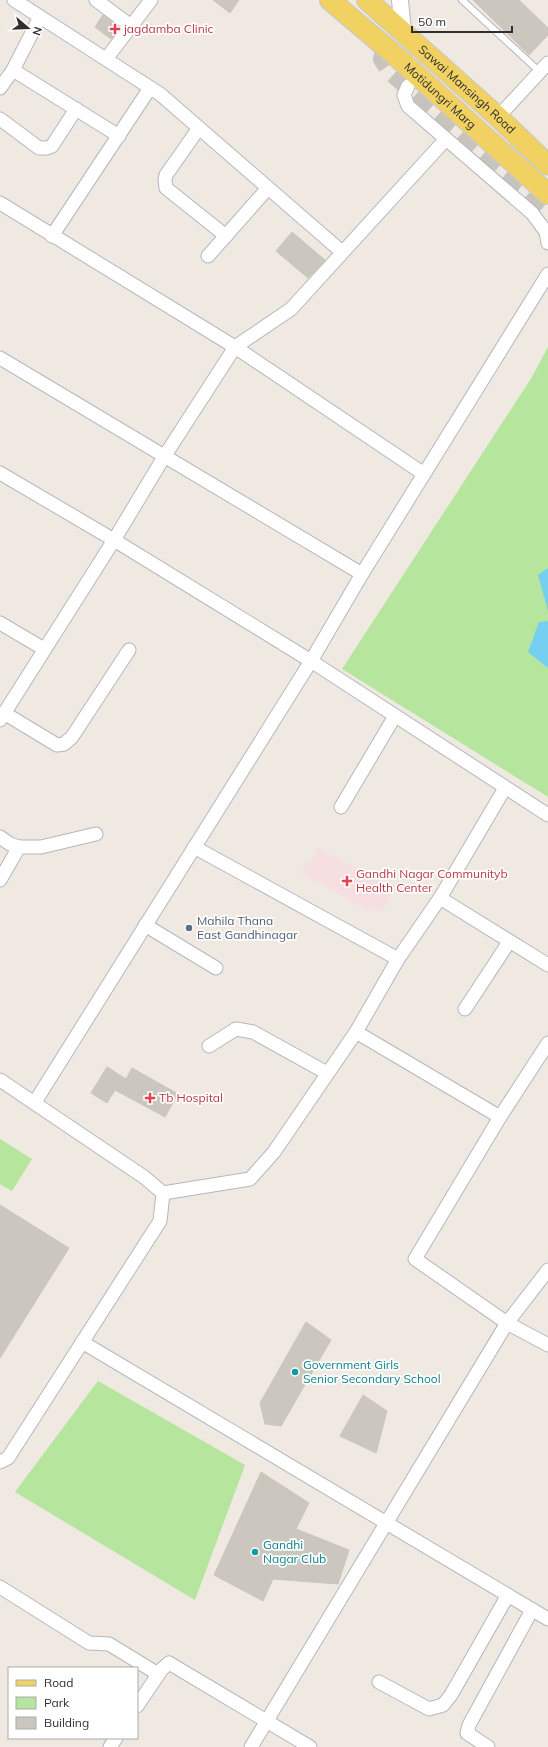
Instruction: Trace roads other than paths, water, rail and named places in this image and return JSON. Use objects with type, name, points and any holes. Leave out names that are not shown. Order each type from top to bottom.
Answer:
[{"type":"main road","name":"Motidungri Marg","points":[[330,0],[397,57],[548,194]]},
{"type":"main road","name":"Sawai Mansingh Road","points":[[367,0],[498,117],[548,165]]},
{"type":"street","points":[[96,0],[131,26]]},
{"type":"street","points":[[106,59],[151,0]]},
{"type":"street","points":[[400,0],[403,31]]},
{"type":"street","points":[[19,1],[40,17],[150,88],[199,128],[342,252]]},
{"type":"street","points":[[0,88],[13,70],[40,17]]},
{"type":"street","points":[[498,117],[544,67]]},
{"type":"street","points":[[13,70],[119,136]]},
{"type":"street","points":[[408,86],[404,95],[408,106],[532,213],[546,232],[548,244]]},
{"type":"street","points":[[52,236],[150,88]]},
{"type":"street","points":[[0,119],[39,148],[47,148],[52,146],[76,109]]},
{"type":"street","points":[[199,128],[166,175],[166,188],[226,236]]},
{"type":"street","points":[[129,650],[72,737],[64,744],[57,745],[2,717],[114,540],[164,457],[235,347],[291,309],[446,140]]},
{"type":"street","points":[[208,256],[268,188]]},
{"type":"street","points":[[0,202],[52,236],[235,347],[424,474]]},
{"type":"street","points":[[35,1102],[311,661],[362,574],[548,274]]},
{"type":"street","points":[[0,358],[362,574]]},
{"type":"street","points":[[0,473],[114,540],[311,661],[548,815]]},
{"type":"street","points":[[0,623],[44,649]]},
{"type":"street","points":[[341,807],[395,716]]},
{"type":"street","points":[[0,1080],[35,1102],[144,1177],[163,1193],[250,1180],[274,1152],[356,1032],[398,959],[440,898],[505,788]]},
{"type":"street","points":[[0,837],[10,844],[19,847],[41,847],[96,834]]},
{"type":"street","points":[[194,846],[398,959]]},
{"type":"street","points":[[0,880],[19,847]]},
{"type":"street","points":[[440,898],[548,965]]},
{"type":"street","points":[[145,925],[216,968]]},
{"type":"street","points":[[465,1009],[509,942]]},
{"type":"street","points":[[209,1046],[236,1029],[253,1032],[327,1073]]},
{"type":"street","points":[[356,1032],[500,1117]]},
{"type":"street","points":[[548,1043],[500,1117],[415,1259],[507,1323],[548,1345]]},
{"type":"street","points":[[0,1462],[8,1458],[160,1221],[163,1193]]},
{"type":"street","points":[[251,1747],[507,1323],[548,1270]]},
{"type":"street","points":[[82,1342],[548,1619]]},
{"type":"street","points":[[0,1587],[89,1643],[109,1644],[158,1674]]},
{"type":"street","points":[[379,1682],[429,1709],[443,1705],[451,1695],[508,1595]]},
{"type":"street","points":[[488,1747],[467,1733],[469,1725],[532,1610]]},
{"type":"street","points":[[138,1704],[158,1674],[169,1663],[310,1747]]},
{"type":"lane","points":[[462,0],[544,67]]},
{"type":"water","points":[[548,568],[548,611],[538,575]]},
{"type":"water","points":[[548,621],[548,668],[528,652],[539,622]]},
{"type":"tunnel","points":[[386,48],[383,59],[391,71],[548,208]]},
{"type":"place","name":"jagdamba Clinic","points":[[115,29]]},
{"type":"place","name":"Gandhi Nagar Communityb Health Center","points":[[347,881]]},
{"type":"place","name":"Mahila Thana East Gandhinagar","points":[[189,928]]},
{"type":"place","name":"Tb Hospital","points":[[150,1098]]},
{"type":"place","name":"Government Girls Senior Secondary School","points":[[295,1372]]},
{"type":"place","name":"Gandhi Nagar Club","points":[[255,1552]]}]
